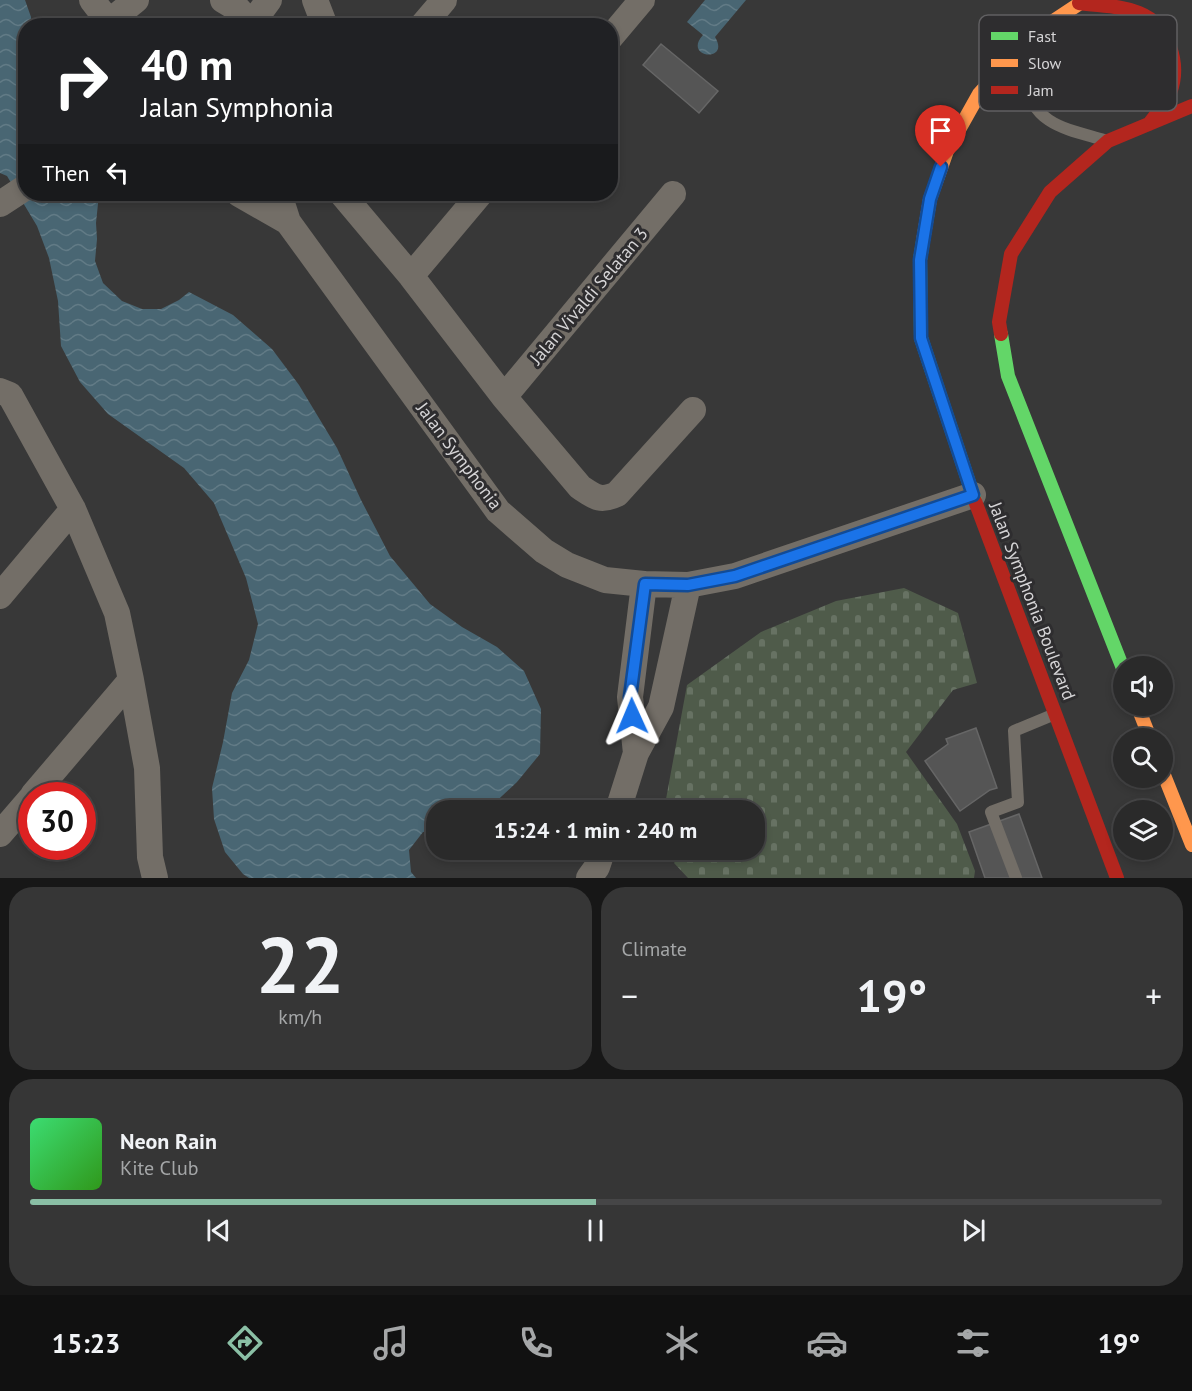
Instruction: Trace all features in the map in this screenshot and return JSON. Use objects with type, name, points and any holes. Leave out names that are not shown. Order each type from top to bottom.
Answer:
[{"type":"street","points":[[92,0],[104,18]]},
{"type":"street","points":[[115,18],[136,0]]},
{"type":"street","points":[[223,0],[247,18]]},
{"type":"street","points":[[257,18],[269,0]]},
{"type":"street","points":[[315,0],[322,18]]},
{"type":"street","points":[[429,18],[444,0]]},
{"type":"street","points":[[618,28],[642,0]]},
{"type":"street","points":[[1082,1],[1130,10],[1143,15]]},
{"type":"street","name":"Jalan Symphonia Boulevard","points":[[1061,15],[1082,1]]},
{"type":"street","name":"Jalan Symphonia Boulevard","points":[[979,94],[947,151],[930,199],[920,260],[921,338],[973,495],[1117,878]]},
{"type":"street","points":[[1118,656],[1008,376],[999,322],[1011,254],[1050,192],[1108,141],[1192,105]]},
{"type":"street","points":[[1149,124],[1158,111]]},
{"type":"street","name":"Jalan Vivaldi Selatan 3","points":[[504,397],[673,194]]},
{"type":"street","name":"Jalan Symphonia","points":[[250,201],[288,222]]},
{"type":"street","name":"Jalan Symphonia","points":[[281,201],[288,222],[498,511],[544,551],[567,565],[605,580],[688,585],[735,576],[973,495]]},
{"type":"street","points":[[348,201],[411,276],[504,397],[580,487],[595,497],[605,500],[617,494],[693,410]]},
{"type":"street","points":[[411,276],[474,201]]},
{"type":"street","points":[[0,391],[10,395],[73,509],[117,613],[147,768],[150,857],[155,878]]},
{"type":"street","points":[[0,596],[73,509]]},
{"type":"street","points":[[636,753],[630,697],[645,584]]},
{"type":"street","points":[[621,800],[636,753],[661,707],[688,585]]},
{"type":"street","points":[[44,782],[131,680]]},
{"type":"street","points":[[1169,788],[1192,845]]},
{"type":"street","points":[[0,834],[18,813]]},
{"type":"street","points":[[589,878],[599,860]]},
{"type":"lane","points":[[1038,111],[1045,119],[1064,128],[1108,141]]},
{"type":"lane","points":[[1016,878],[991,812],[1018,802],[1014,731],[1055,714]]},
{"type":"green space","points":[[904,588],[958,613],[977,683],[953,690],[906,752],[957,824],[975,871],[974,878],[688,878],[674,863],[676,860],[765,860],[765,800],[666,800],[687,685],[761,632],[836,601]]},
{"type":"water","points":[[0,0],[25,0],[31,18],[18,18],[18,194],[7,176],[0,173]]},
{"type":"water","points":[[705,0],[746,0],[715,37],[718,45],[717,51],[713,54],[702,53],[698,49],[698,43],[703,35],[687,22]]},
{"type":"water","points":[[22,201],[98,201],[95,261],[103,283],[122,301],[142,309],[161,309],[189,292],[233,315],[272,349],[299,385],[337,448],[390,556],[430,604],[462,627],[497,647],[524,671],[541,709],[540,754],[517,782],[498,800],[426,800],[426,832],[423,832],[409,850],[411,872],[416,878],[249,878],[225,852],[214,819],[212,788],[232,693],[249,660],[258,624],[246,578],[214,503],[184,468],[108,414],[80,382],[61,346],[58,301],[49,258],[37,226]]},
{"type":"building","points":[[661,44],[718,91],[699,113],[643,65]]},
{"type":"building","points":[[976,728],[997,788],[990,790],[960,811],[925,761],[948,744],[946,739]]},
{"type":"building","points":[[1019,814],[1042,878],[985,878],[969,832]]},
{"type":"traffic: fast","points":[[923,241],[920,260],[921,338],[975,501]]},
{"type":"traffic: fast","points":[[1001,334],[1008,376],[1118,656]]},
{"type":"traffic: slow","points":[[1062,15],[1085,0]]},
{"type":"traffic: slow","points":[[923,241],[930,199],[947,151],[979,94]]},
{"type":"traffic: slow","points":[[1141,716],[1146,728]]},
{"type":"traffic: slow","points":[[1169,788],[1192,845]]},
{"type":"traffic: jam","points":[[1079,3],[1117,7],[1142,15]]},
{"type":"traffic: jam","points":[[1001,334],[999,322],[1011,254],[1050,192],[1108,141],[1192,106]]},
{"type":"traffic: jam","points":[[1149,124],[1159,111]]},
{"type":"traffic: jam","points":[[975,501],[1117,878]]},
{"type":"route","points":[[632,716],[630,697],[645,584],[688,585],[735,576],[973,495],[921,338],[920,260],[930,199],[941,167]]}]
